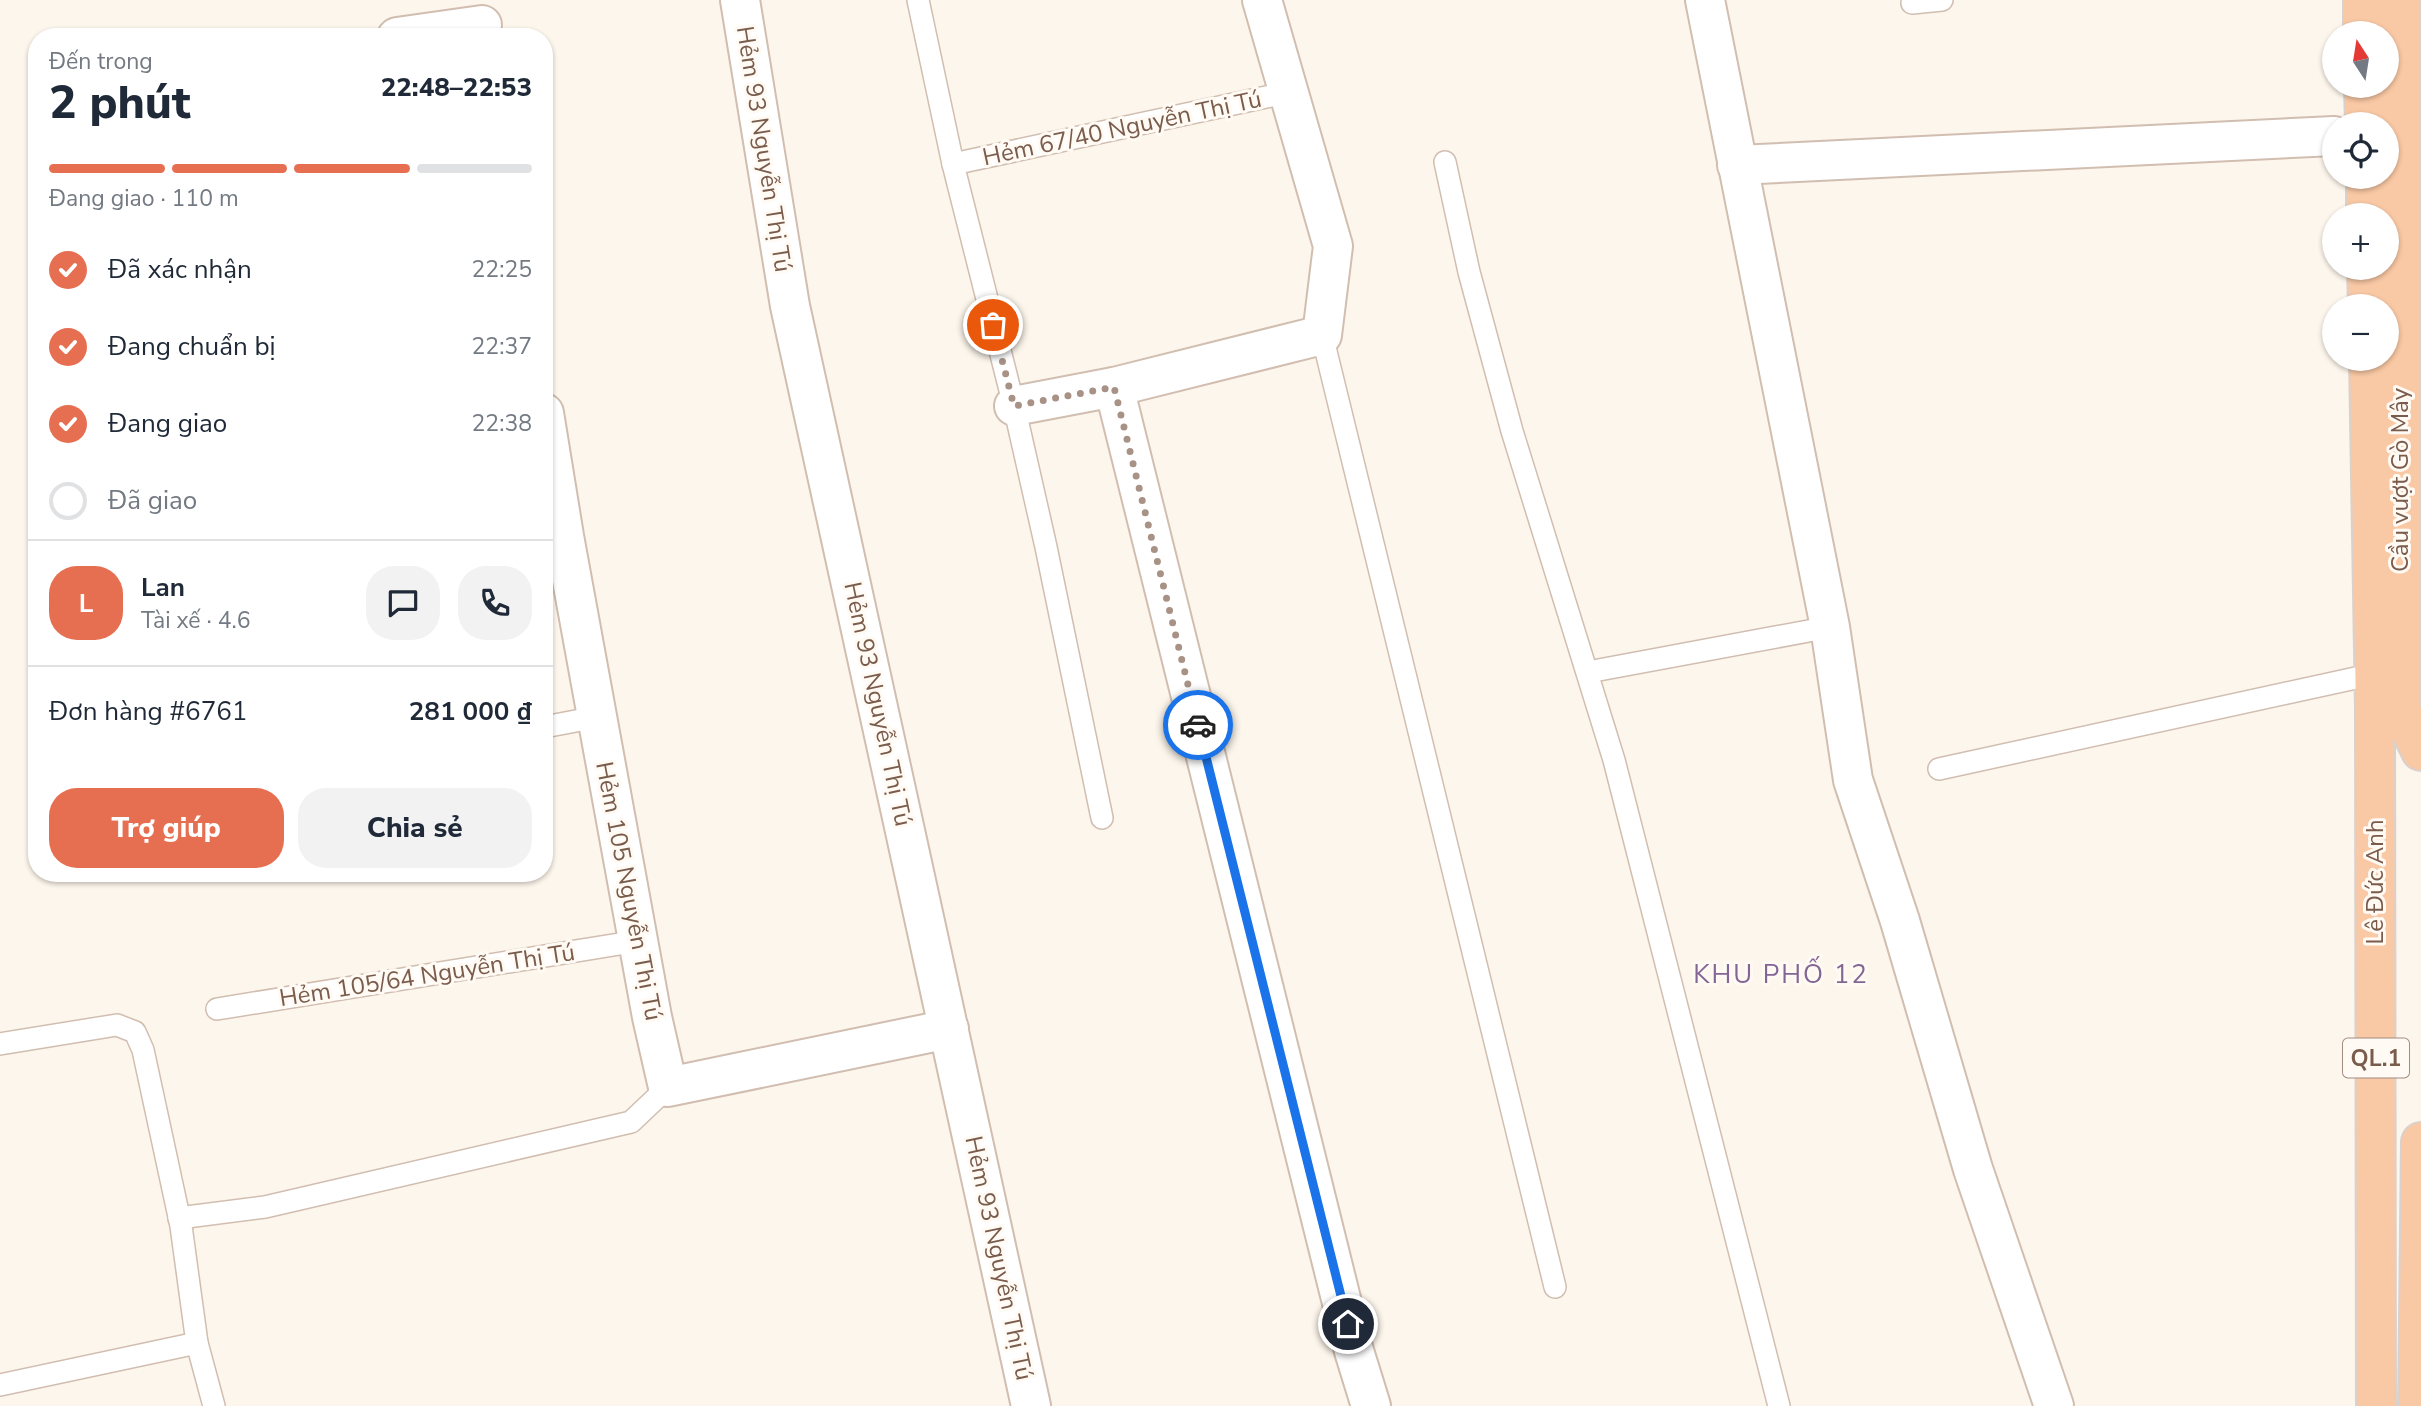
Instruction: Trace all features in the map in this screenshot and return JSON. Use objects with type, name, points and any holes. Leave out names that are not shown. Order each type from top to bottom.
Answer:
[{"type":"highway","points":[[2363,0],[2363,21]]},
{"type":"highway","name":"Cầu vượt Gò Mây","points":[[2375,760],[2400,708],[2400,0]]},
{"type":"highway","name":"Lê Đức Anh","points":[[2369,371],[2375,760],[2376,1406]]},
{"type":"highway","name":"Cầu vượt Gò Mây","points":[[2400,708],[2421,751]]},
{"type":"highway","points":[[2418,1406],[2421,1142]]},
{"type":"street","name":"Hẻm 93 Nguyễn Thị Tú","points":[[740,0],[790,306],[1031,1406]]},
{"type":"street","points":[[1014,406],[1114,387],[1322,335],[1333,246],[1262,0]]},
{"type":"street","points":[[1705,0],[1830,627],[1853,780],[1900,921],[1973,1169],[2054,1406]]},
{"type":"street","points":[[445,28],[482,21]]},
{"type":"street","points":[[1737,165],[2322,137]]},
{"type":"street","points":[[1114,387],[1354,1351],[1371,1406]]},
{"type":"street","name":"Hẻm 105 Nguyễn Thị Tú","points":[[553,512],[597,717],[668,1087]]},
{"type":"street","points":[[668,1087],[949,1029]]},
{"type":"lane","points":[[918,0],[953,164],[1014,406],[1102,818]]},
{"type":"lane","points":[[1912,3],[1942,0]]},
{"type":"lane","name":"Hẻm 67/40 Nguyễn Thị Tú","points":[[953,164],[1290,92]]},
{"type":"lane","points":[[1445,162],[1469,272],[1512,431],[1614,760],[1779,1406]]},
{"type":"lane","points":[[1322,335],[1555,1287]]},
{"type":"lane","points":[[1588,672],[1830,627]]},
{"type":"lane","points":[[1939,769],[2374,674]]},
{"type":"lane","points":[[553,725],[597,717]]},
{"type":"lane","name":"Hẻm 105/64 Nguyễn Thị Tú","points":[[217,1009],[638,941]]},
{"type":"lane","points":[[0,1044],[117,1025],[135,1032],[143,1050],[179,1218],[197,1343],[214,1406]]},
{"type":"lane","points":[[179,1218],[265,1207],[631,1122],[668,1087]]},
{"type":"lane","points":[[0,1385],[197,1343]]},
{"type":"way so far","points":[[993,325],[1014,406],[1114,387],[1198,725]]},
{"type":"district","name":"KHU PHỐ 12","points":[[1781,974]]},
{"type":"route","points":[[1198,725],[1348,1324]]}]
